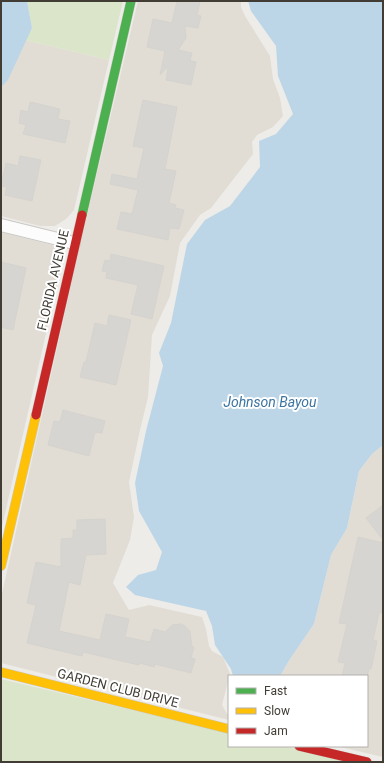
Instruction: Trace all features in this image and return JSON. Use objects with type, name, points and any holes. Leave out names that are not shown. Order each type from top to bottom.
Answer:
[{"type":"street","name":"FLORIDA AVENUE","points":[[1,566],[74,243],[131,1]]},
{"type":"street","points":[[1,225],[74,243]]},
{"type":"street","name":"GARDEN CLUB DRIVE","points":[[1,672],[228,729]]},
{"type":"street","points":[[304,747],[366,762]]},
{"type":"shaded area","points":[[138,1],[241,1],[241,7],[245,16],[270,56],[273,79],[280,98],[283,116],[273,127],[257,135],[252,142],[253,154],[211,208],[200,215],[180,243],[170,296],[152,335],[148,397],[129,482],[134,517],[130,540],[113,583],[129,610],[149,605],[202,617],[209,646],[212,651],[223,657],[230,674],[228,675],[228,682],[222,705],[228,714],[228,720],[1,663],[1,598],[81,241]]},
{"type":"shaded area","points":[[25,40],[109,60],[74,210],[66,219],[55,226],[40,226],[1,216],[1,87],[8,79]]},
{"type":"shaded area","points":[[1,232],[52,245],[58,250],[62,257],[62,263],[1,531]]},
{"type":"shaded area","points":[[383,445],[383,757],[340,747],[368,747],[368,675],[281,675],[314,624],[331,555],[347,528],[359,471],[372,454]]},
{"type":"green space","points":[[27,1],[123,1],[109,60],[25,40],[32,28]]},
{"type":"green space","points":[[1,679],[228,733],[228,747],[288,747],[351,762],[1,762]]},
{"type":"water","points":[[1,1],[27,1],[32,28],[8,80],[1,87]]},
{"type":"water","name":"Johnson Bayou","points":[[248,1],[383,1],[383,445],[372,454],[359,471],[347,528],[331,555],[314,624],[281,675],[233,675],[231,669],[215,645],[212,626],[206,611],[135,595],[126,587],[138,575],[156,570],[162,552],[139,511],[135,483],[146,431],[163,366],[159,353],[171,323],[187,244],[205,220],[230,206],[260,167],[259,141],[276,134],[293,114],[278,76],[276,46],[251,11]]},
{"type":"building","points":[[177,1],[200,1],[197,15],[201,16],[198,28],[185,26],[186,38],[178,50],[192,53],[190,61],[196,62],[191,85],[166,80],[168,68],[166,68],[160,75],[165,51],[147,47],[153,19],[172,23]]},
{"type":"building","points":[[143,100],[177,107],[165,169],[176,171],[169,203],[176,205],[175,208],[184,210],[179,229],[170,228],[168,240],[117,229],[121,212],[132,214],[138,190],[110,184],[112,174],[137,179],[144,148],[133,146]]},
{"type":"building","points":[[30,102],[60,109],[58,119],[70,121],[65,143],[23,134],[26,125],[19,123],[21,110],[28,112]]},
{"type":"building","points":[[20,156],[41,160],[32,201],[5,195],[7,187],[1,186],[6,163],[18,166]]},
{"type":"building","points":[[111,254],[164,266],[152,319],[131,314],[138,285],[106,278],[107,272],[102,271],[105,260],[110,261]]},
{"type":"building","points":[[1,262],[26,268],[13,330],[1,327]]},
{"type":"building","points":[[109,315],[131,320],[116,385],[80,377],[84,362],[86,362],[95,323],[107,326]]},
{"type":"building","points":[[63,410],[105,421],[102,433],[95,432],[89,456],[48,445],[54,421],[60,422]]},
{"type":"building","points":[[383,505],[383,540],[366,518]]},
{"type":"building","points":[[105,519],[106,554],[86,555],[80,585],[69,582],[59,631],[100,640],[106,614],[129,619],[125,637],[150,642],[154,629],[165,632],[172,625],[181,624],[190,631],[192,647],[194,647],[191,658],[195,659],[191,673],[155,664],[154,667],[140,663],[139,665],[83,652],[82,656],[27,643],[36,605],[27,603],[36,562],[61,567],[61,539],[73,538],[73,530],[77,530],[77,520]]},
{"type":"building","points":[[358,537],[383,543],[383,604],[381,613],[379,613],[373,640],[377,641],[371,669],[369,669],[367,675],[342,675],[345,663],[338,662],[347,624],[339,623]]},
{"type":"traffic: fast","points":[[82,215],[131,1]]},
{"type":"traffic: slow","points":[[1,566],[36,415]]},
{"type":"traffic: slow","points":[[1,672],[228,729]]},
{"type":"traffic: jam","points":[[36,415],[82,215]]},
{"type":"traffic: jam","points":[[303,747],[367,762]]}]
